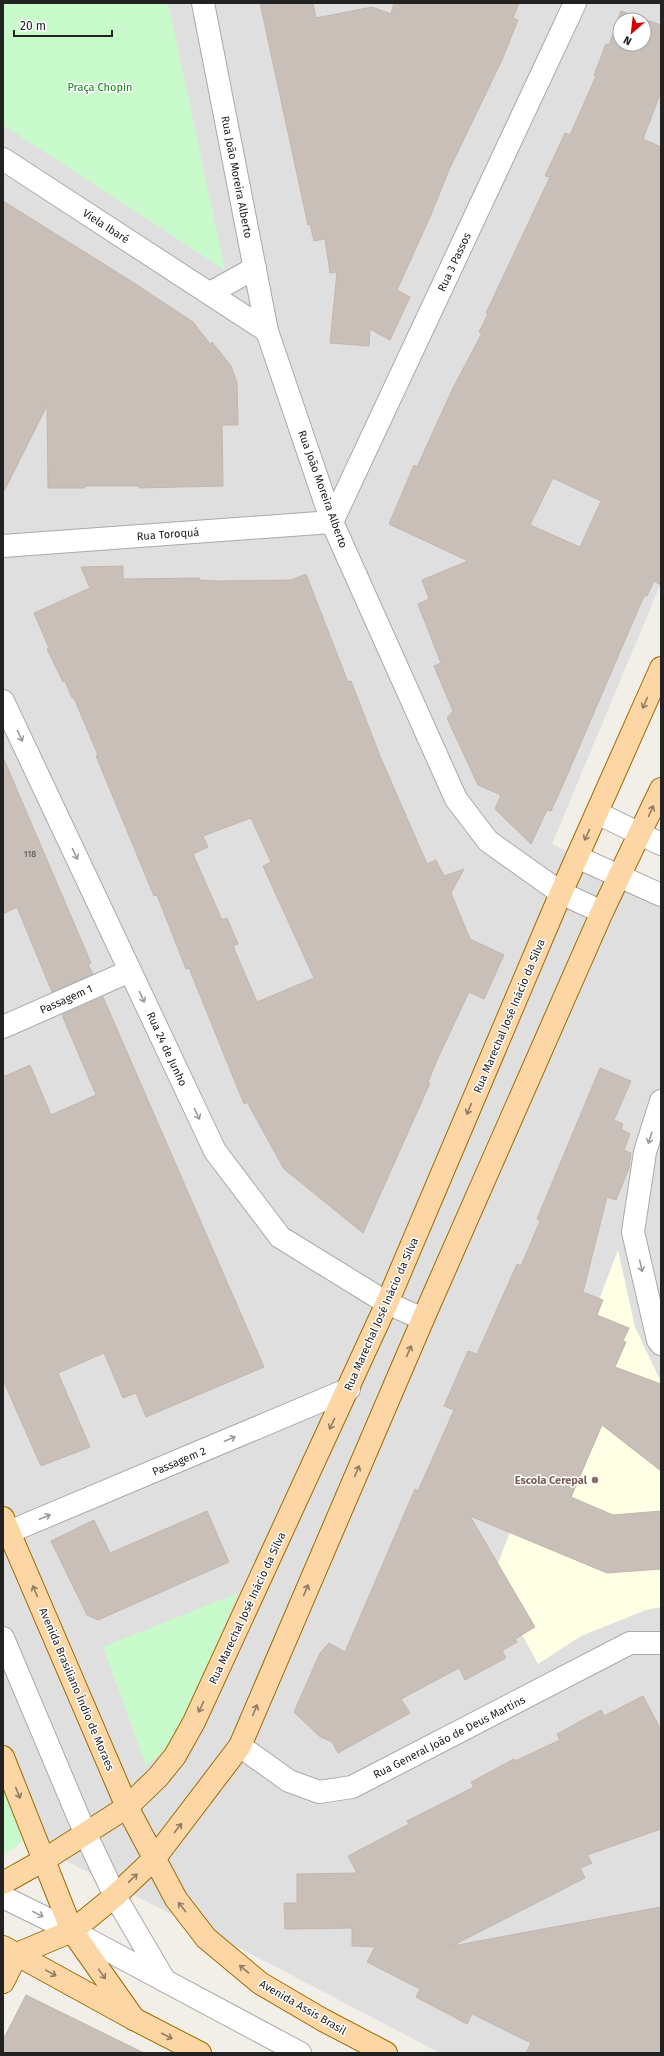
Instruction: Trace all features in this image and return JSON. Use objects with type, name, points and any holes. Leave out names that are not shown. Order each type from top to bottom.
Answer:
[{"type":"main road","name":"Rua Marechal José Inácio da Silva","points":[[3,1883],[86,1835],[127,1807],[175,1756],[194,1722],[349,1389],[561,893],[661,668]]},
{"type":"main road","points":[[10,1951],[72,1931],[114,1896],[154,1859],[240,1746],[423,1319],[602,912],[621,876],[661,789]]},
{"type":"main road","name":"Avenida Brasiliano Índio de Moraes","points":[[5,1525],[127,1807],[154,1859]]},
{"type":"main road","points":[[3,1757],[72,1931],[134,2019]]},
{"type":"main road","name":"Avenida Assis Brasil","points":[[154,1859],[176,1899],[212,1943],[260,1983],[324,2020],[386,2053]]},
{"type":"main road","points":[[3,1982],[10,1951]]},
{"type":"main road","points":[[10,1951],[134,2019],[200,2053]]},
{"type":"street","name":"Rua João Moreira Alberto","points":[[203,3],[267,331],[332,522],[456,799],[488,841],[561,893],[602,912]]},
{"type":"street","name":"Rua 3 Passos","points":[[332,522],[575,3]]},
{"type":"street","name":"Viela Ibaré","points":[[3,159],[267,331]]},
{"type":"street","points":[[210,293],[255,268]]},
{"type":"street","name":"Rua Toroquá","points":[[3,546],[332,522]]},
{"type":"street","name":"Rua 24 de Junho","points":[[3,701],[215,1152],[280,1237],[387,1303],[423,1319]]},
{"type":"street","points":[[597,813],[661,844]]},
{"type":"street","points":[[578,857],[661,895]]},
{"type":"street","name":"Passagem 1","points":[[3,1027],[130,971]]},
{"type":"street","points":[[661,1101],[645,1152],[633,1232],[658,1340],[661,1344]]},
{"type":"street","name":"Passagem 2","points":[[5,1525],[349,1389]]},
{"type":"street","points":[[3,1638],[86,1835],[114,1896],[165,1981]]},
{"type":"street","name":"Rua General João de Deus Martins","points":[[240,1746],[289,1781],[319,1792],[352,1787],[630,1643],[661,1643]]},
{"type":"street","points":[[3,1897],[72,1931],[300,2053]]},
{"type":"shaded area","points":[[3,3],[661,3],[661,583],[552,844],[661,896],[661,2053],[440,2053],[257,1957],[24,1840],[3,1855]]},
{"type":"shaded area","name":"Escola Cerepal","points":[[618,1250],[635,1327],[661,1382],[661,1607],[646,1610],[581,1636],[538,1664],[492,1579]]},
{"type":"green space","name":"Praça Chopin","points":[[3,3],[168,3],[225,270],[3,125]]},
{"type":"green space","points":[[238,1593],[194,1700],[168,1747],[146,1766],[103,1647]]},
{"type":"green space","points":[[3,1787],[23,1840],[3,1855]]},
{"type":"building","points":[[260,3],[313,3],[316,18],[372,7],[391,14],[394,3],[519,3],[513,18],[518,20],[502,60],[449,170],[430,217],[397,290],[410,297],[390,340],[370,329],[369,346],[330,343],[337,272],[330,273],[325,239],[314,241],[310,224],[308,225]]},
{"type":"building","points":[[652,22],[661,25],[661,92],[643,139],[661,147],[661,585],[654,581],[647,596],[644,596],[551,811],[547,810],[531,844],[495,809],[501,795],[478,785],[447,718],[453,711],[434,666],[441,663],[418,604],[429,599],[422,580],[468,561],[389,524],[414,465],[417,467],[453,388],[482,333],[479,332],[488,314],[486,313],[550,177],[545,176],[565,133],[570,135],[596,76],[594,75],[606,44],[609,45],[612,36],[612,52],[652,52]],"holes":[[[553,478],[601,501],[580,547],[530,525]]]},
{"type":"building","points":[[3,201],[131,281],[193,322],[210,344],[212,342],[231,366],[237,383],[238,425],[222,425],[223,486],[139,488],[139,486],[85,486],[85,488],[48,488],[47,406],[3,493]]},
{"type":"building","points":[[123,566],[123,579],[200,578],[199,580],[218,581],[291,580],[306,574],[348,682],[351,681],[380,756],[427,864],[436,860],[444,876],[464,869],[451,893],[470,939],[504,955],[484,999],[469,992],[437,1060],[428,1082],[430,1083],[363,1233],[284,1169],[247,1102],[244,1104],[189,968],[186,969],[157,895],[154,896],[96,756],[98,755],[74,698],[72,698],[65,681],[63,682],[47,649],[49,648],[34,613],[90,588],[81,567]],"holes":[[[251,818],[271,862],[263,866],[314,978],[257,1002],[233,946],[238,944],[227,918],[222,920],[193,854],[208,847],[203,836]]]},
{"type":"building","points":[[3,757],[91,963],[88,964],[93,974],[52,992],[17,907],[3,914]]},
{"type":"building","points":[[103,997],[264,1367],[146,1417],[136,1393],[123,1398],[104,1353],[58,1373],[90,1447],[41,1466],[3,1380],[3,1077],[30,1065],[51,1115],[96,1095],[62,1015]]},
{"type":"building","points":[[600,1068],[631,1081],[614,1120],[623,1124],[621,1129],[630,1134],[624,1150],[631,1153],[629,1168],[616,1200],[607,1197],[583,1292],[603,1300],[597,1315],[629,1328],[623,1341],[626,1342],[615,1367],[661,1384],[661,1471],[602,1425],[571,1497],[613,1515],[661,1511],[661,1569],[607,1573],[470,1516],[535,1627],[515,1639],[517,1642],[502,1651],[506,1658],[465,1680],[459,1668],[401,1699],[410,1713],[338,1753],[332,1742],[319,1736],[294,1712],[320,1653],[329,1643],[345,1652],[415,1489],[418,1491],[454,1410],[444,1406],[468,1351],[477,1354],[517,1264],[521,1266],[540,1221],[537,1219]]},
{"type":"building","points":[[207,1511],[229,1562],[98,1620],[87,1615],[51,1541],[94,1520],[110,1553]]},
{"type":"building","points":[[643,1696],[661,1730],[661,1829],[587,1855],[592,1863],[580,1868],[585,1878],[452,1946],[661,1907],[661,2053],[526,2053],[531,2043],[472,2014],[467,2024],[416,1997],[420,1989],[367,1962],[375,1947],[352,1946],[352,1928],[285,1929],[284,1903],[297,1903],[297,1874],[357,1873],[348,1856],[409,1824],[407,1821],[474,1787],[471,1782],[514,1759],[515,1761],[560,1740],[557,1734],[601,1710],[604,1716]]},
{"type":"building","points":[[26,1995],[144,2053],[3,2053],[3,2040]]},
{"type":"place","name":"Escola Cerepal","points":[[595,1480]]}]
